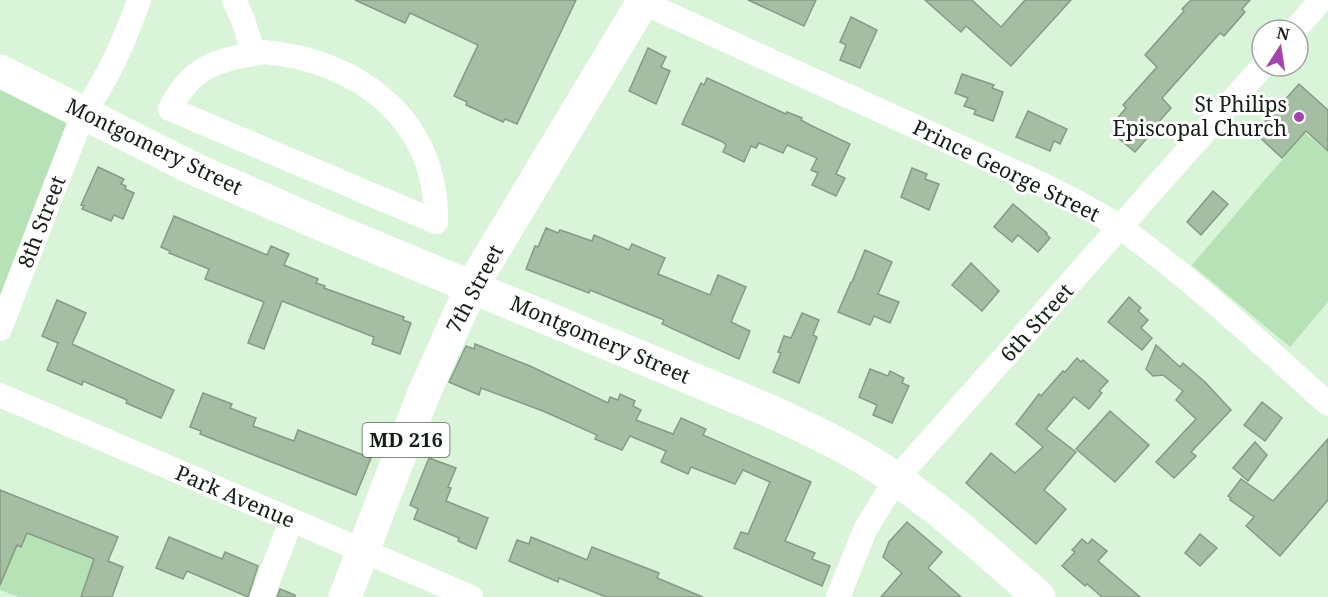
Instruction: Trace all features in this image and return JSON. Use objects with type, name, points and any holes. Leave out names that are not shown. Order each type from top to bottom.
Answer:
[{"type":"street","name":"8th Street","points":[[0,329],[83,114],[103,85],[113,65],[139,0]]},
{"type":"street","points":[[234,0],[254,54]]},
{"type":"street","points":[[1305,18],[1321,0]]},
{"type":"street","name":"Prince George Street","points":[[643,1],[1050,188],[1121,228],[1201,292],[1328,404]]},
{"type":"street","name":"7th Street","points":[[345,597],[424,393],[472,286],[643,1]]},
{"type":"street","points":[[264,52],[285,54],[341,71],[371,87],[396,110],[413,135],[430,169],[436,200],[436,222],[170,109],[177,93],[204,68],[227,58],[254,54],[264,52]]},
{"type":"street","name":"Montgomery Street","points":[[0,71],[192,168],[327,227],[770,411],[852,451],[896,479],[950,519],[1039,597]]},
{"type":"street","name":"6th Street","points":[[838,597],[865,530],[896,479],[1252,78]]},
{"type":"street","name":"Park Avenue","points":[[0,395],[471,597]]},
{"type":"street","points":[[262,597],[291,521]]},
{"type":"green space","points":[[0,68],[83,114],[0,329]]},
{"type":"green space","points":[[1305,133],[1328,152],[1328,302],[1290,347],[1192,265]]},
{"type":"green space","points":[[27,533],[94,558],[81,597],[19,597],[0,590],[0,570],[6,572],[17,545],[21,545]]},
{"type":"building","points":[[355,0],[576,0],[517,124],[505,119],[503,122],[466,105],[467,102],[454,96],[478,45],[410,13],[405,23]]},
{"type":"building","points":[[748,0],[816,0],[804,26]]},
{"type":"building","points":[[925,0],[972,0],[1001,27],[1025,0],[1071,0],[1011,66],[966,26],[961,32]]},
{"type":"building","points":[[1191,0],[1250,0],[1242,9],[1245,12],[1224,36],[1220,33],[1162,98],[1171,108],[1135,152],[1112,133],[1119,125],[1115,121],[1126,108],[1123,105],[1157,67],[1145,55]]},
{"type":"building","points":[[851,17],[877,30],[860,68],[840,60],[846,45],[840,42]]},
{"type":"building","points":[[648,48],[666,57],[661,67],[670,71],[656,104],[629,91]]},
{"type":"building","points":[[962,74],[994,85],[992,88],[1003,92],[993,121],[974,114],[976,110],[964,106],[968,98],[955,93]]},
{"type":"building","points":[[707,78],[786,114],[787,112],[802,118],[801,120],[810,125],[850,144],[836,174],[845,178],[836,196],[812,185],[818,173],[811,170],[817,158],[787,145],[783,153],[759,143],[756,148],[751,146],[744,162],[723,152],[726,145],[723,142],[682,124],[701,83],[704,85]]},
{"type":"building","name":"St Philips Episcopal Church","points":[[1299,84],[1328,110],[1328,151],[1306,131],[1282,158],[1255,133]]},
{"type":"building","points":[[1028,111],[1067,129],[1060,144],[1054,141],[1050,151],[1016,137]]},
{"type":"building","points":[[98,167],[124,179],[121,184],[126,186],[125,189],[134,193],[123,219],[114,215],[111,221],[82,209],[84,206],[81,205]]},
{"type":"building","points":[[912,168],[927,174],[925,179],[939,184],[929,210],[901,197]]},
{"type":"building","points":[[1213,191],[1228,204],[1201,235],[1187,222]]},
{"type":"building","points":[[1013,204],[1050,238],[1038,252],[1018,235],[1012,242],[994,227]]},
{"type":"building","points":[[174,216],[267,255],[271,246],[289,254],[284,265],[318,279],[316,283],[325,286],[324,288],[404,317],[403,320],[411,323],[400,354],[372,344],[374,337],[282,301],[264,349],[248,343],[264,302],[205,279],[209,269],[169,253],[170,251],[161,247]]},
{"type":"building","points":[[546,228],[558,233],[560,230],[592,241],[594,235],[629,250],[632,244],[665,258],[658,274],[710,295],[718,275],[746,287],[731,322],[750,331],[739,359],[662,324],[664,320],[590,290],[589,293],[526,269],[535,246],[538,247]]},
{"type":"building","points":[[865,250],[892,262],[878,294],[899,302],[890,323],[874,316],[870,325],[838,312]]},
{"type":"building","points":[[971,263],[999,291],[982,311],[952,285]]},
{"type":"building","points":[[1129,297],[1141,308],[1138,311],[1148,320],[1141,328],[1152,338],[1142,350],[1108,322]]},
{"type":"building","points":[[57,300],[86,313],[72,344],[174,390],[161,418],[83,381],[82,385],[47,370],[58,343],[42,336]]},
{"type":"building","points":[[802,313],[819,320],[813,335],[817,337],[799,383],[773,372],[781,353],[778,352],[784,336],[791,338]]},
{"type":"building","points":[[475,344],[530,366],[608,403],[610,397],[618,400],[620,394],[635,401],[633,406],[641,410],[636,420],[673,434],[681,418],[706,429],[703,435],[811,482],[785,541],[815,553],[812,559],[830,566],[822,586],[734,548],[741,532],[748,534],[770,482],[743,470],[735,484],[691,467],[688,474],[661,462],[666,451],[630,436],[622,450],[595,439],[597,435],[543,411],[481,388],[479,395],[449,382],[466,346],[474,349]]},
{"type":"building","points":[[1156,345],[1180,367],[1183,363],[1205,382],[1231,410],[1191,452],[1196,456],[1174,478],[1156,462],[1196,419],[1176,400],[1183,391],[1163,375],[1153,376],[1146,369]]},
{"type":"building","points":[[1077,358],[1081,362],[1083,360],[1108,381],[1099,391],[1102,393],[1089,409],[1074,397],[1046,429],[1076,452],[1044,490],[1066,509],[1036,544],[966,483],[991,453],[1015,473],[1043,447],[1016,424],[1039,394],[1041,396]]},
{"type":"building","points":[[870,369],[888,376],[890,371],[904,378],[902,383],[909,386],[892,423],[873,415],[877,405],[859,397]]},
{"type":"building","points":[[203,393],[232,404],[230,408],[256,418],[253,426],[294,441],[298,430],[371,458],[356,495],[200,434],[201,431],[190,427]]},
{"type":"building","points":[[1262,402],[1282,418],[1265,441],[1244,425]]},
{"type":"building","points":[[1110,411],[1149,445],[1115,482],[1076,449]]},
{"type":"building","points":[[1328,439],[1328,500],[1280,556],[1246,526],[1254,517],[1230,500],[1228,496],[1241,479],[1273,501]]},
{"type":"building","points":[[1255,442],[1267,455],[1248,481],[1233,468]]},
{"type":"building","points":[[429,458],[456,468],[448,487],[451,488],[446,501],[488,518],[476,549],[458,541],[459,538],[414,519],[418,509],[410,505]]},
{"type":"building","points":[[0,490],[118,537],[108,561],[123,567],[112,597],[81,597],[94,559],[27,533],[21,547],[17,545],[0,585]]},
{"type":"building","points":[[907,522],[942,552],[928,568],[961,597],[881,597],[902,573],[883,557],[889,542]]},
{"type":"building","points":[[1200,534],[1217,548],[1200,566],[1185,553]]},
{"type":"building","points":[[169,537],[222,559],[225,552],[258,566],[248,597],[187,571],[183,579],[156,568]]},
{"type":"building","points":[[531,537],[587,560],[592,547],[659,573],[657,578],[703,597],[606,597],[559,578],[558,582],[509,561],[517,540],[529,544]]},
{"type":"building","points":[[1082,539],[1088,544],[1092,539],[1107,551],[1098,561],[1140,597],[1102,597],[1062,566],[1075,552],[1072,550]]},
{"type":"building","points":[[280,589],[295,595],[295,597],[277,597]]},
{"type":"place","name":"St Philips Episcopal Church","points":[[1299,117]]}]
